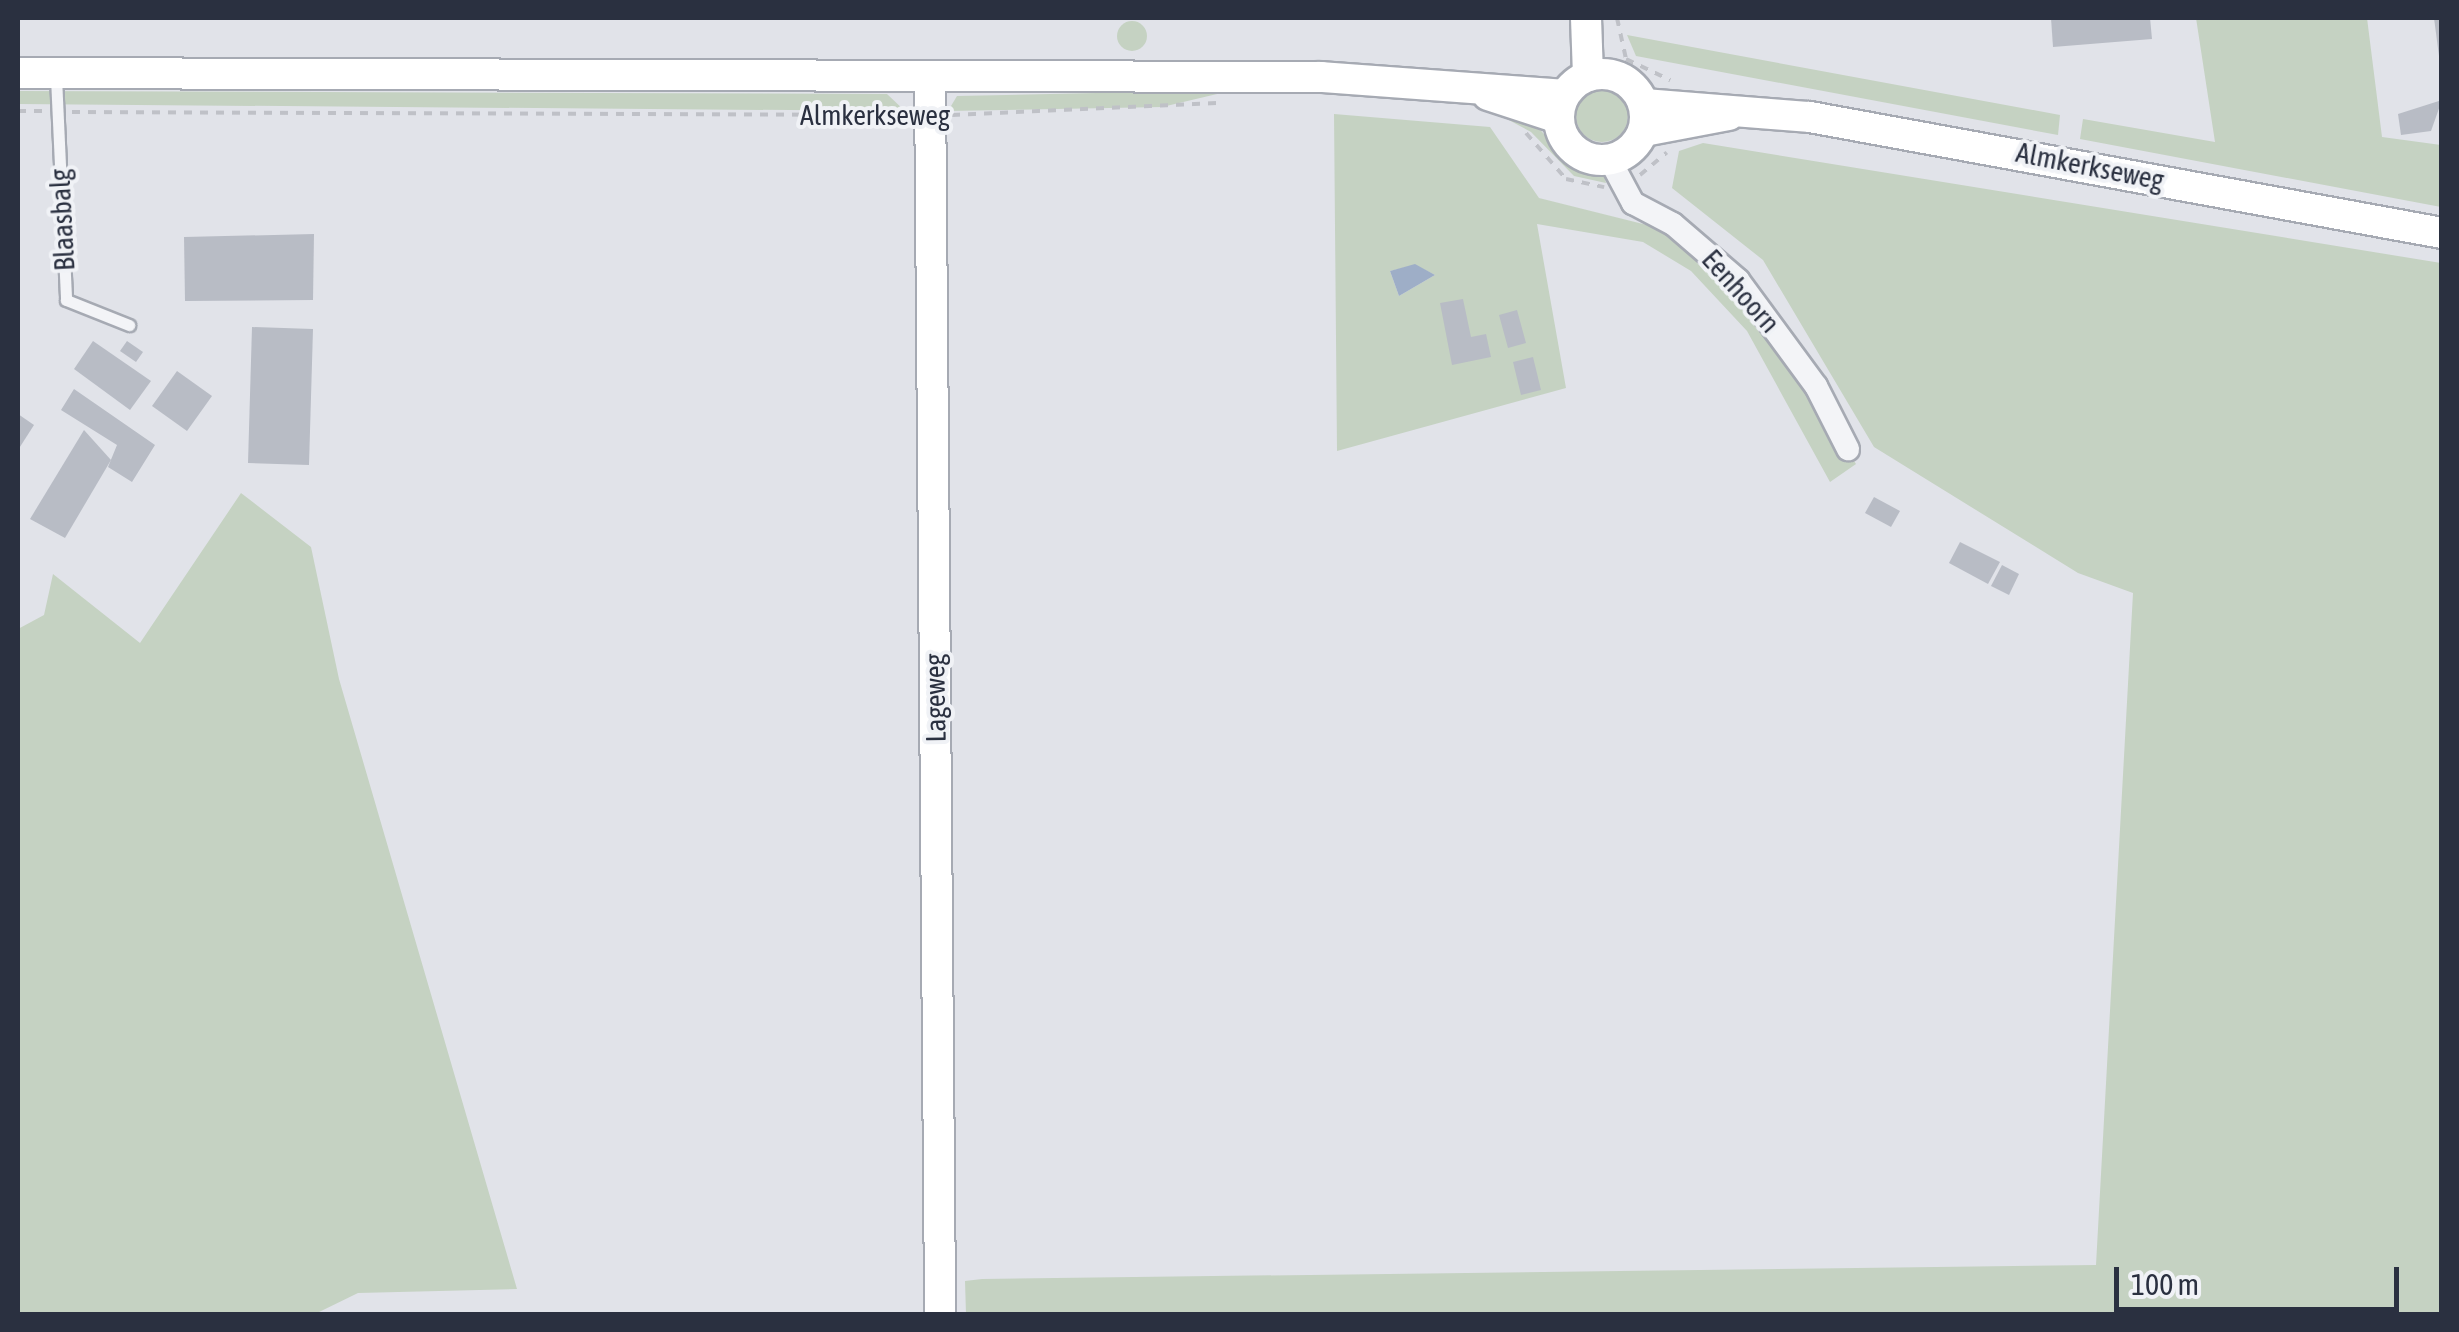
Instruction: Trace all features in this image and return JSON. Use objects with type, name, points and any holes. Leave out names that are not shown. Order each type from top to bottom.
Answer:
[{"type":"street","points":[[1580,91],[1644,117],[1613,174],[1580,156],[1580,91],[1586,18]]},
{"type":"street","points":[[1580,91],[1599,18]]},
{"type":"street","name":"Almkerkseweg","points":[[18,73],[930,82],[1321,77],[1580,91]]},
{"type":"street","name":"Lageweg","points":[[930,82],[940,1314]]},
{"type":"street","name":"Almkerkseweg","points":[[1644,117],[1688,123],[1736,113],[1990,147],[2442,233]]},
{"type":"street","name":"Eenhoorn","points":[[1613,174],[1738,280],[1816,386],[1848,449]]},
{"type":"lane","name":"Blaasbalg","points":[[56,72],[66,300],[129,325]]},
{"type":"path","points":[[1516,125],[1566,179],[1613,174],[1688,123],[1678,82],[1626,59],[1616,18]]},
{"type":"path","name":"Almkerkseweg","points":[[18,111],[929,115],[1238,101]]},
{"type":"green space","points":[[2196,18],[2367,18],[2382,137],[2441,145],[2441,207],[2080,139],[2083,119],[2215,142]]},
{"type":"green space","points":[[1132,21],[1143,25],[1147,36],[1143,47],[1132,51],[1121,47],[1117,36],[1121,25]]},
{"type":"green space","points":[[1627,35],[2060,115],[2058,135],[1636,56]]},
{"type":"green space","points":[[1234,90],[1162,107],[948,111],[957,96]]},
{"type":"green space","points":[[1602,90],[1620,98],[1628,116],[1620,134],[1602,142],[1584,134],[1576,116],[1584,98]]},
{"type":"green space","points":[[18,91],[887,94],[905,111],[18,104]]},
{"type":"green space","points":[[1494,112],[1529,117],[1565,158],[1603,171],[1606,183],[1574,176],[1531,132]]},
{"type":"green space","points":[[1334,114],[1490,127],[1539,198],[1663,229],[1753,307],[1856,464],[1830,482],[1747,331],[1691,271],[1643,242],[1537,224],[1566,388],[1337,451]],"holes":[[[1415,265],[1435,275],[1399,296],[1390,271]]]},
{"type":"green space","points":[[1703,143],[2441,263],[2441,1314],[966,1314],[965,1281],[982,1279],[2096,1265],[2133,593],[2078,573],[1874,447],[1763,260],[1672,188],[1679,151]]},
{"type":"green space","points":[[241,493],[311,547],[339,679],[517,1289],[358,1293],[315,1314],[18,1314],[18,629],[44,615],[53,574],[140,643]]},
{"type":"water","points":[[1415,264],[1435,275],[1399,296],[1390,271]]},
{"type":"building","points":[[2051,18],[2150,18],[2152,39],[2053,47]]},
{"type":"building","points":[[2434,18],[2442,18],[2442,56],[2439,56]]},
{"type":"building","points":[[2442,100],[2431,131],[2401,135],[2398,114]]},
{"type":"building","points":[[314,234],[313,300],[185,301],[184,237]]},
{"type":"building","points":[[1463,299],[1471,337],[1486,334],[1491,357],[1452,365],[1440,303]]},
{"type":"building","points":[[1517,310],[1526,343],[1508,348],[1499,315]]},
{"type":"building","points":[[252,327],[313,329],[309,465],[248,463]]},
{"type":"building","points":[[93,341],[151,381],[130,410],[74,369]]},
{"type":"building","points":[[127,341],[143,352],[136,362],[120,351]]},
{"type":"building","points":[[1533,357],[1541,390],[1521,395],[1513,362]]},
{"type":"building","points":[[177,371],[212,396],[187,431],[152,406]]},
{"type":"building","points":[[74,389],[155,445],[132,482],[108,467],[117,445],[61,410]]},
{"type":"building","points":[[18,414],[34,425],[18,450]]},
{"type":"building","points":[[84,430],[111,460],[65,538],[30,519]]},
{"type":"building","points":[[1874,497],[1900,511],[1891,527],[1865,513]]},
{"type":"building","points":[[1960,542],[2000,562],[1988,584],[1949,563]]},
{"type":"building","points":[[2002,565],[2019,574],[2009,595],[1991,586]]}]
